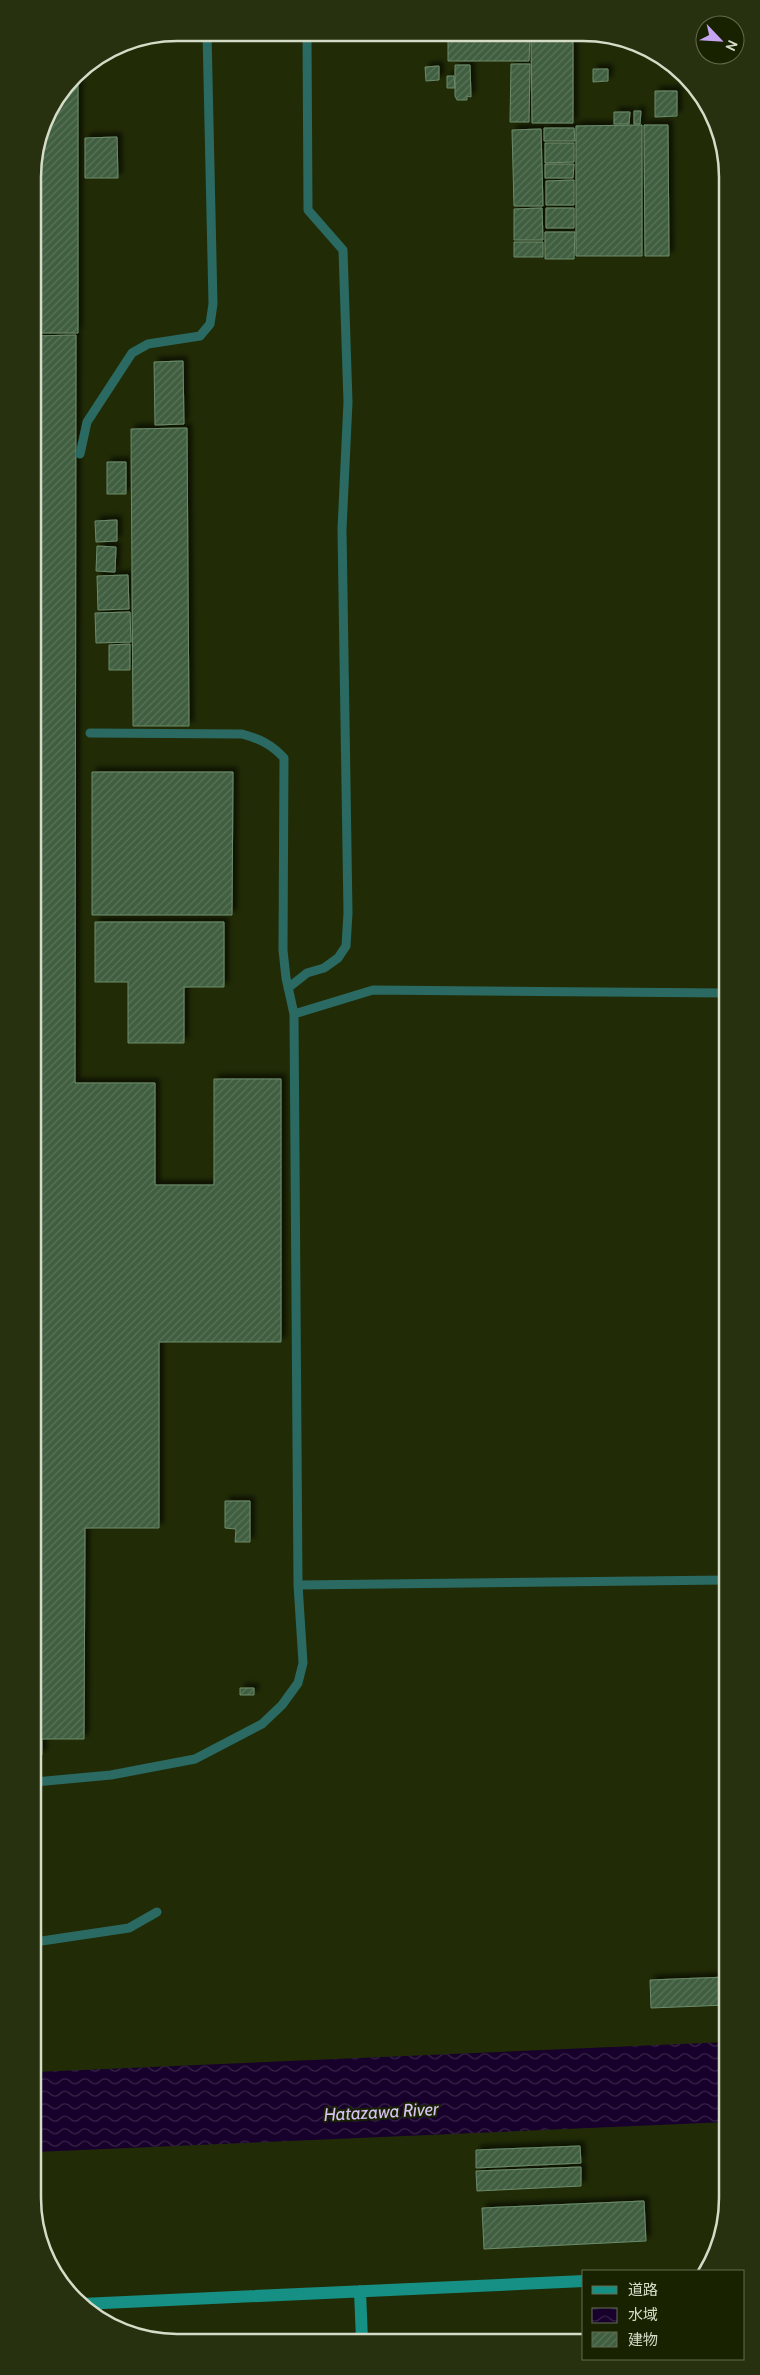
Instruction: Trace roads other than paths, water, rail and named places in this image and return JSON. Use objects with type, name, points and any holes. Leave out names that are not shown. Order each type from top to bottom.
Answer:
[{"type":"street","points":[[91,2304],[582,2282]]},
{"type":"street","points":[[360,2291],[362,2334]]},
{"type":"lane","points":[[80,454],[87,422],[132,353],[148,344],[200,336],[210,324],[213,304],[207,41]]},
{"type":"lane","points":[[288,988],[307,973],[324,968],[338,958],[346,946],[348,913],[342,528],[348,402],[343,250],[308,210],[307,41]]},
{"type":"lane","points":[[41,1781],[111,1775],[195,1759],[262,1724],[282,1705],[298,1684],[303,1663],[298,1585],[294,1014],[288,988],[283,950],[284,758],[273,746],[242,734],[90,733]]},
{"type":"lane","points":[[294,1014],[373,990],[719,993]]},
{"type":"lane","points":[[298,1585],[718,1580]]},
{"type":"lane","points":[[41,1941],[129,1928],[157,1912]]},
{"type":"water","name":"Hatazawa River","points":[[718,2042],[718,2122],[41,2152],[41,2072]]}]
